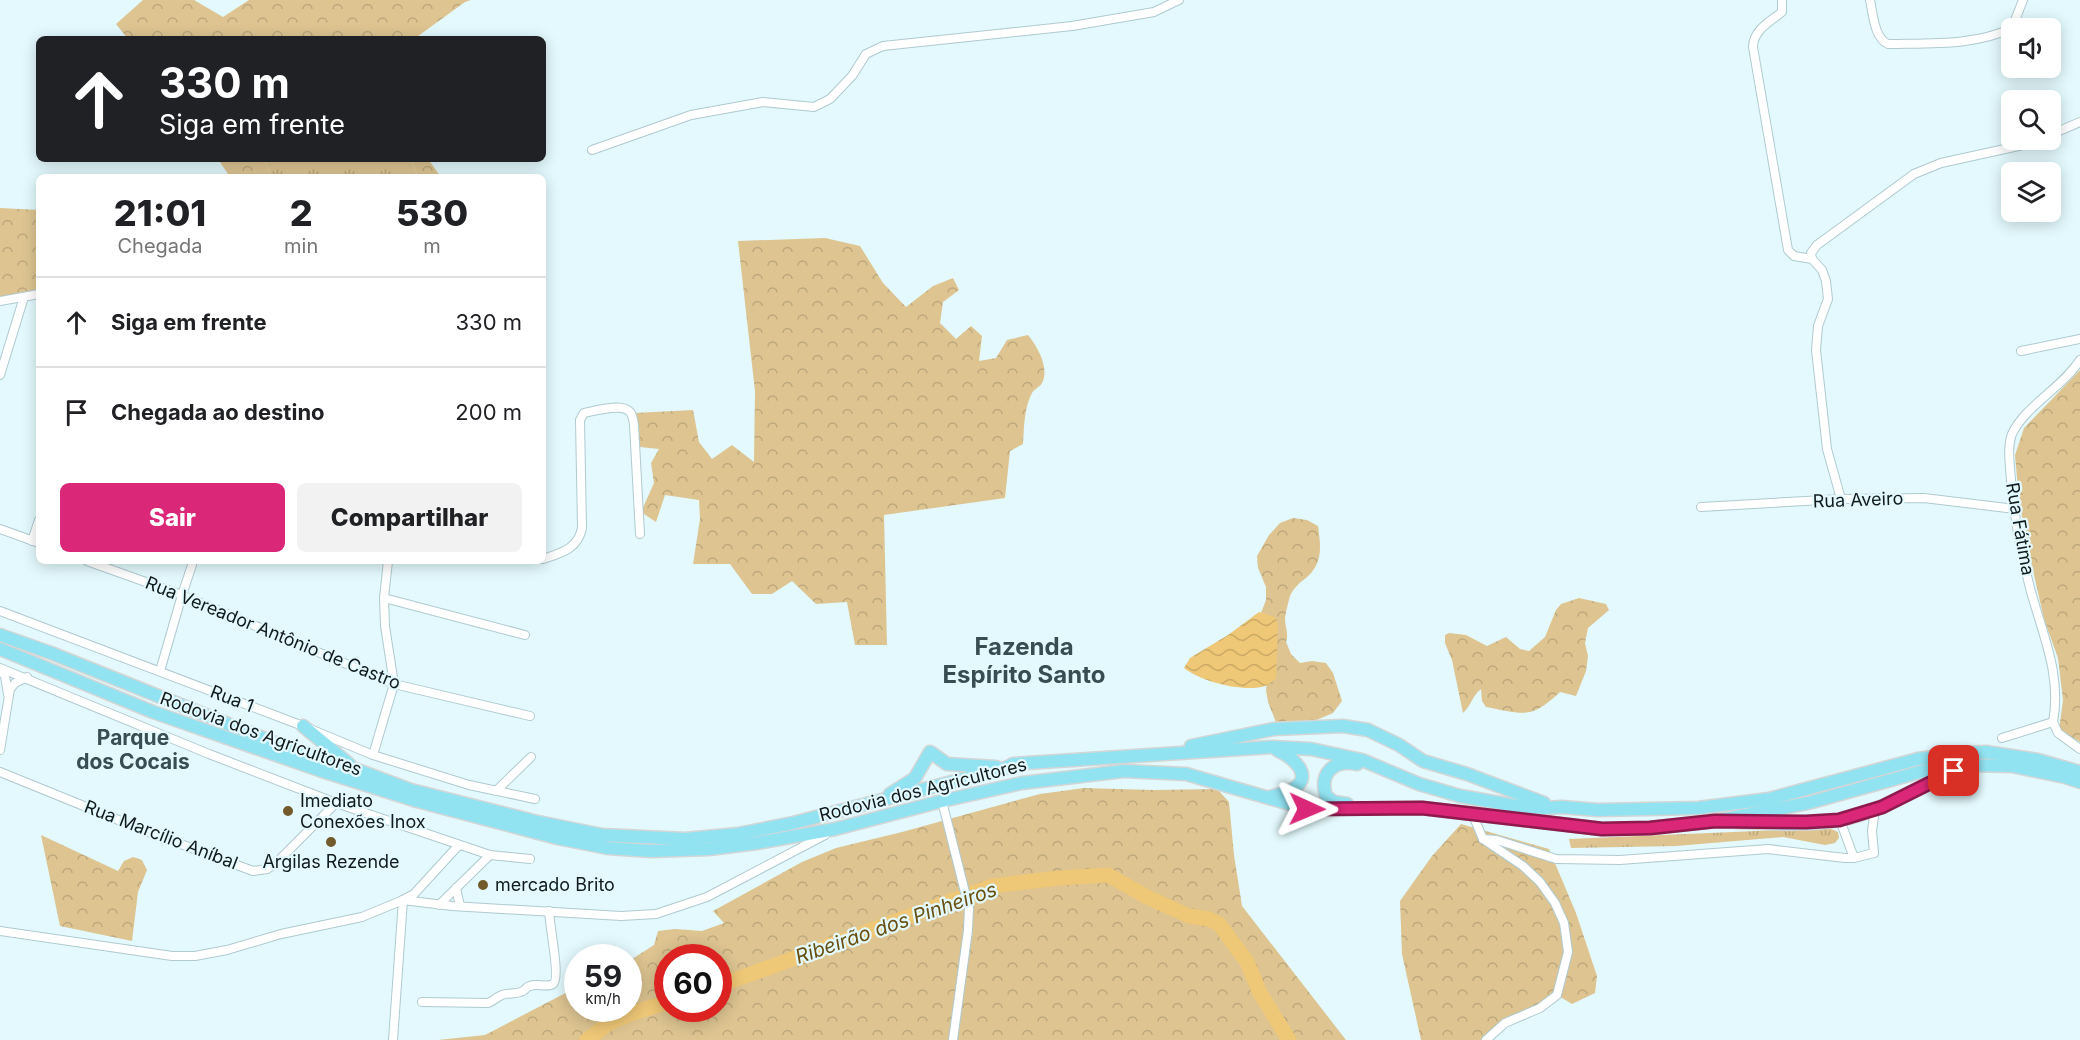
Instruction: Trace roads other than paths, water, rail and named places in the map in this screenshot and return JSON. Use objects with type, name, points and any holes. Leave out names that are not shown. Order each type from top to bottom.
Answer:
[{"type":"main road","name":"Rodovia dos Agricultores","points":[[0,635],[51,653],[288,748],[411,790],[538,822],[602,835],[651,839],[685,839],[738,834],[793,823],[1006,768],[1013,764],[1272,747],[1323,751],[1362,760],[1419,784],[1460,796],[1517,806],[1628,811],[1698,808],[1759,801],[1791,795],[1918,759],[1964,753],[1986,752],[2038,760],[2080,772]]},
{"type":"main road","name":"Rodovia dos Agricultores","points":[[0,649],[141,708],[417,801],[557,838],[608,848],[651,851],[698,850],[757,843],[835,829],[1022,783],[1124,771],[1186,774],[1307,809],[1422,808],[1602,829],[1650,828],[1715,821],[1808,803],[1927,770],[1969,765],[2012,766],[2080,782]]},
{"type":"main road","points":[[303,726],[355,769]]},
{"type":"main road","points":[[1139,756],[1275,729],[1343,726],[1368,730],[1442,768],[1467,774],[1540,803],[1562,807]]},
{"type":"main road","points":[[1269,797],[1290,791],[1300,779],[1301,770],[1290,756],[1272,747]]},
{"type":"main road","points":[[881,799],[915,778],[930,752],[947,764],[1006,768]]},
{"type":"main road","points":[[1369,809],[1334,802],[1326,796],[1323,785],[1326,773],[1334,766],[1350,762],[1394,772]]},
{"type":"main road","points":[[1715,821],[1767,823],[1840,820],[1875,809],[1969,765]]},
{"type":"street","points":[[592,150],[691,115],[763,102],[814,107],[830,99],[852,76],[866,54],[883,46],[1072,26],[1154,12],[1179,0]]},
{"type":"street","points":[[1782,0],[1782,12],[1759,31],[1753,39],[1753,47],[1788,250],[1794,256],[1812,259]]},
{"type":"street","points":[[1870,0],[1878,37],[1888,44],[1959,41],[2002,33],[2012,28],[2016,22],[2023,0]]},
{"type":"street","points":[[2061,130],[2080,122]]},
{"type":"street","points":[[1841,499],[1827,449],[1816,350],[1818,326],[1828,299],[1826,281],[1822,270],[1812,259],[1811,253],[1816,245],[1914,174],[1941,163],[2001,150]]},
{"type":"street","points":[[0,301],[36,295]]},
{"type":"street","points":[[0,375],[24,297]]},
{"type":"street","points":[[2021,351],[2080,339]]},
{"type":"street","name":"Rua Fátima","points":[[2053,722],[2056,691],[2054,670],[2028,582],[2015,509],[2009,455],[2012,434],[2023,418],[2073,371],[2080,360]]},
{"type":"street","points":[[546,558],[564,552],[575,545],[581,537],[580,420],[584,413],[617,408],[628,409],[632,413],[640,534]]},
{"type":"street","name":"Rua Aveiro","points":[[1701,507],[1841,499],[1924,498],[2015,509]]},
{"type":"street","points":[[0,529],[36,542]]},
{"type":"street","points":[[373,755],[394,684],[385,626],[384,598],[388,564]]},
{"type":"street","name":"Rua Vereador Antônio de Castro","points":[[109,565],[394,684],[530,716]]},
{"type":"street","points":[[160,672],[192,565]]},
{"type":"street","points":[[384,598],[525,635]]},
{"type":"street","name":"Rua 1","points":[[0,611],[303,726],[373,755],[469,785],[535,799]]},
{"type":"street","points":[[0,669],[27,678],[198,750],[336,803],[458,846],[490,855],[530,859]]},
{"type":"street","points":[[0,669],[5,676],[8,696],[0,750]]},
{"type":"street","points":[[8,696],[15,683],[27,678]]},
{"type":"street","points":[[2002,738],[2053,722],[2058,733],[2080,749]]},
{"type":"street","points":[[496,790],[531,757]]},
{"type":"street","name":"Rua Marcílio Aníbal","points":[[0,772],[143,830],[253,871],[267,869],[275,864],[336,803]]},
{"type":"street","points":[[942,801],[969,908],[953,1040]]},
{"type":"street","points":[[1483,839],[1497,840],[1556,859],[1620,860],[1768,849],[1854,858],[1874,853],[1872,831],[1875,809]]},
{"type":"street","points":[[1472,813],[1483,839],[1505,852],[1540,882],[1555,903],[1564,923],[1568,952],[1557,995],[1540,1008],[1505,1023],[1486,1040]]},
{"type":"street","points":[[1840,820],[1854,858]]},
{"type":"street","points":[[403,900],[439,905],[621,916],[656,914],[707,897],[835,829]]},
{"type":"street","points":[[0,931],[172,956],[195,956],[228,950],[281,934],[362,917],[403,900],[414,894],[458,846]]},
{"type":"street","points":[[439,905],[490,855]]},
{"type":"street","points":[[456,888],[460,906]]},
{"type":"street","points":[[393,1040],[403,900]]},
{"type":"street","points":[[422,1002],[488,1003],[500,996],[523,991],[531,986],[554,984],[556,963],[550,934],[549,911]]},
{"type":"water","points":[[1259,612],[1275,617],[1278,624],[1276,678],[1269,684],[1256,688],[1234,687],[1200,677],[1184,668],[1190,658],[1228,635]]},
{"type":"waterway","name":"Ribeirão dos Pinheiros","points":[[732,981],[992,886],[1108,875],[1147,897],[1189,916],[1209,919],[1219,924],[1247,962],[1260,993],[1289,1040]]},
{"type":"waterway","name":"Ribeirão dos Pinheiros","points":[[587,1040],[609,1023],[654,1006]]},
{"type":"place","name":"Imediato Conexões Inox","points":[[288,811]]},
{"type":"place","name":"Argilas Rezende","points":[[331,842]]},
{"type":"place","name":"mercado Brito","points":[[483,885]]},
{"type":"district","name":"Fazenda Espírito Santo","points":[[1024,661]]},
{"type":"district","name":"Parque dos Cocais","points":[[133,750]]}]
